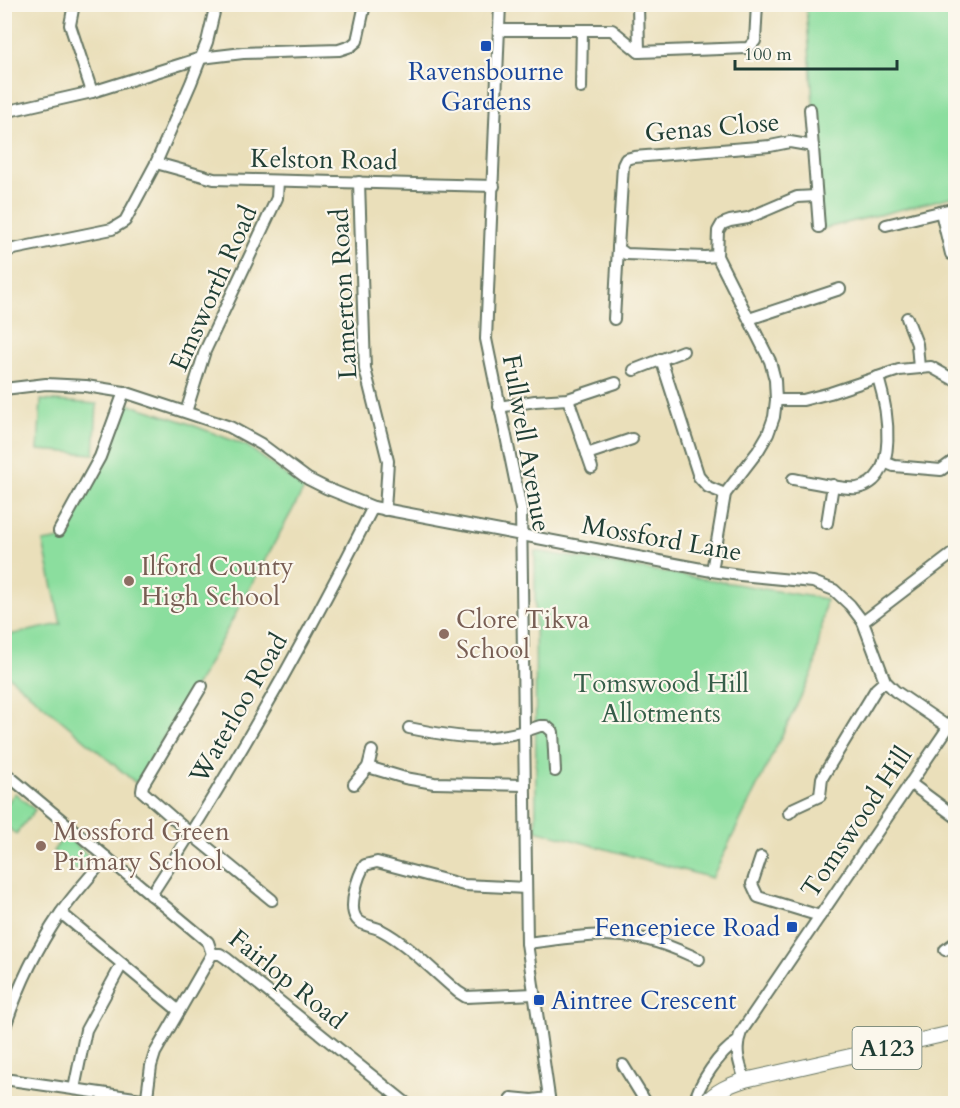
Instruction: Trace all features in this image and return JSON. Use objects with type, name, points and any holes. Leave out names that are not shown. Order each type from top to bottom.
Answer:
[{"type":"main road","name":"A123","points":[[704,1104],[710,1096],[728,1085],[745,1080],[956,1032]]},
{"type":"street","points":[[74,4],[70,25],[92,92]]},
{"type":"street","points":[[4,251],[112,229],[125,221],[156,163],[201,58],[216,4]]},
{"type":"street","points":[[4,111],[92,92],[201,58],[234,54],[339,50],[357,41],[365,4]]},
{"type":"street","name":"Fullwell Avenue","points":[[500,4],[486,339],[521,509],[527,943],[549,1101]]},
{"type":"street","points":[[638,4],[639,52]]},
{"type":"street","points":[[499,30],[612,30],[639,52],[748,48],[755,41],[757,4]]},
{"type":"street","points":[[581,88],[582,31]]},
{"type":"street","points":[[810,109],[819,227]]},
{"type":"street","name":"Genas Close","points":[[618,248],[623,165],[626,159],[770,146],[790,142],[813,146]]},
{"type":"street","name":"Kelston Road","points":[[156,163],[214,179],[494,186]]},
{"type":"street","name":"Emsworth Road","points":[[186,412],[205,351],[277,198],[278,181]]},
{"type":"street","name":"Lamerton Road","points":[[359,182],[365,369],[388,461],[385,510]]},
{"type":"street","points":[[712,571],[725,494],[768,434],[774,417],[776,400],[775,380],[770,361],[717,256],[718,231],[722,224],[748,218],[797,197],[816,196]]},
{"type":"street","points":[[886,225],[956,208]]},
{"type":"street","points":[[940,212],[951,254]]},
{"type":"street","points":[[618,248],[626,254],[705,258],[717,256]]},
{"type":"street","points":[[614,319],[618,248]]},
{"type":"street","points":[[749,320],[840,289]]},
{"type":"street","points":[[907,318],[917,344],[919,368]]},
{"type":"street","points":[[634,370],[683,351]]},
{"type":"street","points":[[661,359],[699,477],[708,487],[725,494]]},
{"type":"street","points":[[776,400],[802,400],[899,370],[931,366],[956,381]]},
{"type":"street","points":[[793,479],[856,488],[873,482],[887,456],[888,420],[878,377]]},
{"type":"street","points":[[499,407],[535,400],[568,399],[615,383]]},
{"type":"street","name":"Mossford Lane","points":[[4,389],[46,384],[86,386],[124,392],[230,427],[261,444],[308,479],[385,510],[712,571],[813,582],[834,590],[850,604],[863,622],[885,681]]},
{"type":"street","points":[[59,531],[100,457],[124,392]]},
{"type":"street","points":[[568,399],[592,468]]},
{"type":"street","points":[[587,454],[632,440]]},
{"type":"street","points":[[884,462],[902,467],[941,470],[956,459]]},
{"type":"street","points":[[827,523],[833,485]]},
{"type":"street","name":"Waterloo Road","points":[[151,895],[191,834],[291,663],[373,507]]},
{"type":"street","points":[[863,622],[956,551]]},
{"type":"street","points":[[789,813],[794,808],[820,796],[822,778],[876,689],[885,681],[948,727]]},
{"type":"street","points":[[202,686],[143,785],[142,791],[272,900]]},
{"type":"street","name":"Tomswood Hill","points":[[737,1042],[741,1032],[956,716]]},
{"type":"street","points":[[409,728],[460,738],[473,738],[501,737],[546,726],[553,732],[555,771]]},
{"type":"street","points":[[354,784],[368,767],[372,751]]},
{"type":"street","points":[[368,767],[405,778],[434,783],[525,785]]},
{"type":"street","name":"Fairlop Road","points":[[4,772],[208,942],[212,954],[220,954],[226,958],[407,1104]]},
{"type":"street","points":[[910,783],[956,817]]},
{"type":"street","points":[[4,1030],[34,958],[61,913],[106,857]]},
{"type":"street","points":[[761,857],[752,884],[758,897],[820,916]]},
{"type":"street","points":[[526,888],[464,885],[377,862],[365,865],[358,874],[353,908],[354,917],[362,924],[395,939],[466,997],[534,994]]},
{"type":"street","points":[[61,913],[179,1011]]},
{"type":"street","points":[[527,943],[597,934],[628,936],[657,942],[699,959]]},
{"type":"street","points":[[945,950],[956,942]]},
{"type":"street","points":[[146,1101],[155,1053],[212,954]]},
{"type":"street","points":[[74,1089],[86,1030],[122,964]]},
{"type":"street","points":[[694,1104],[696,1092],[726,1048],[737,1042],[739,1062],[745,1080]]},
{"type":"street","points":[[622,1065],[647,1104]]},
{"type":"street","points":[[4,1080],[176,1104]]},
{"type":"street","points":[[511,1098],[549,1101]]},
{"type":"green space","points":[[806,5],[955,5],[955,196],[822,229]]},
{"type":"green space","points":[[41,400],[97,404],[94,454],[38,450]]},
{"type":"green space","name":"Ilford County High School","points":[[125,403],[182,421],[247,446],[304,489],[202,675],[136,783],[5,673],[4,636],[61,624],[43,542],[61,539],[105,460]]},
{"type":"green space","name":"Tomswood Hill Allotments","points":[[535,551],[826,599],[814,670],[712,878],[536,830]]},
{"type":"green space","points":[[15,793],[35,810],[16,834],[4,825],[5,806]]},
{"type":"green space","points":[[65,835],[91,858],[80,873],[53,851]]},
{"type":"place","name":"Ravensbourne Gardens","points":[[486,46]]},
{"type":"place","name":"Ilford County High School","points":[[129,581]]},
{"type":"place","name":"Clore Tikva School","points":[[444,634]]},
{"type":"place","name":"Mossford Green Primary School","points":[[41,846]]},
{"type":"place","name":"Fencepiece Road","points":[[792,927]]},
{"type":"place","name":"Aintree Crescent","points":[[539,1000]]}]
